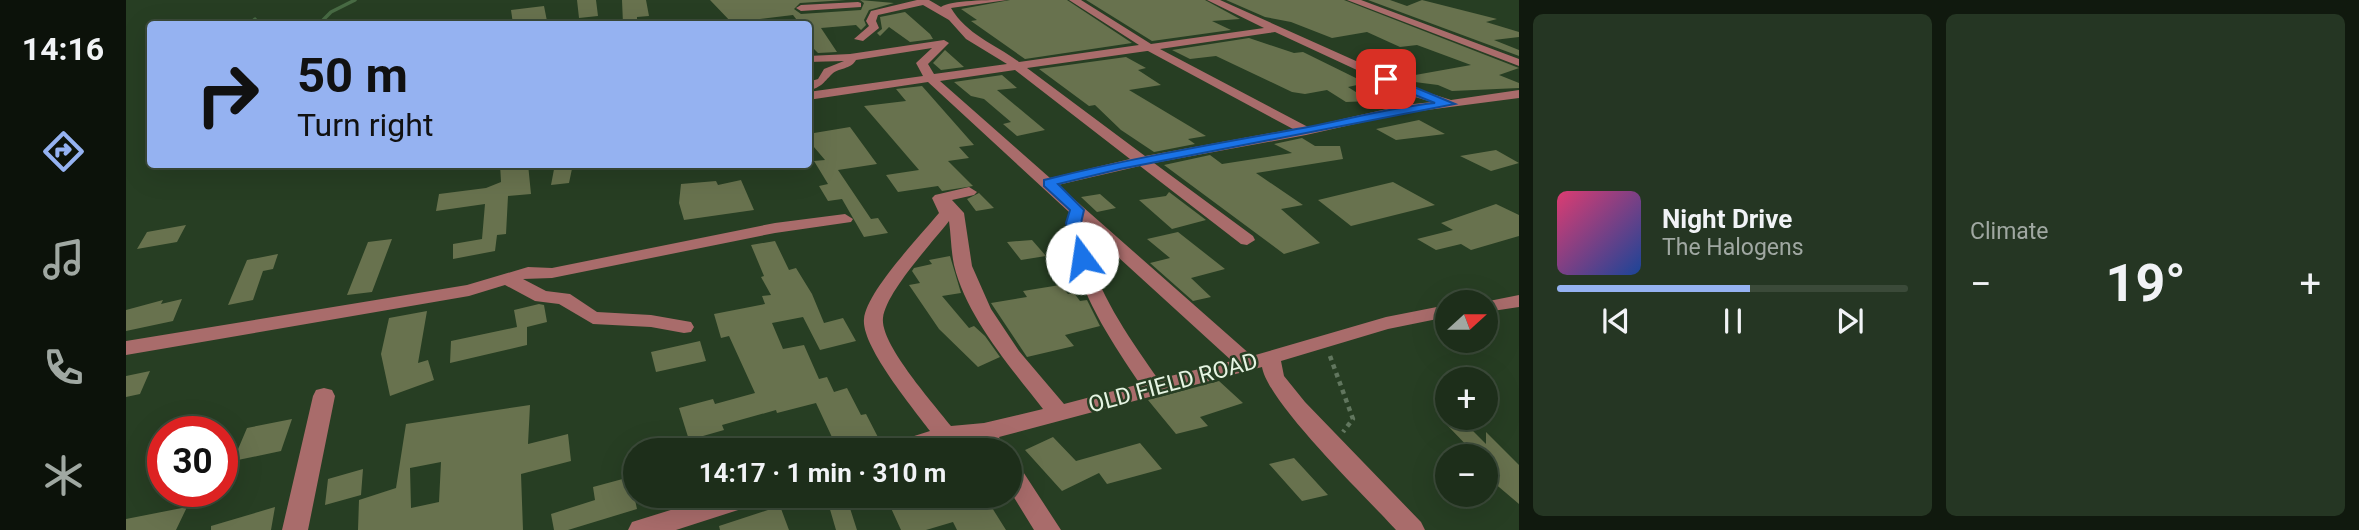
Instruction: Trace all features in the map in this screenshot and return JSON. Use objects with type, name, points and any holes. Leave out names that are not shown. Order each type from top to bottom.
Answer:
[{"type":"street","points":[[1002,0],[945,6],[970,37],[1017,66],[1079,116],[1145,161],[1247,240]]},
{"type":"street","points":[[1074,0],[1152,49],[1306,131]]},
{"type":"street","points":[[1212,0],[1419,94],[1450,104]]},
{"type":"street","points":[[1352,0],[1519,63]]},
{"type":"street","points":[[801,8],[855,3],[874,13],[923,1],[953,18]]},
{"type":"street","points":[[859,39],[875,26],[872,21],[874,13]]},
{"type":"street","points":[[812,95],[1152,49],[1276,29]]},
{"type":"street","points":[[812,58],[852,57],[970,37]]},
{"type":"street","points":[[943,43],[922,63],[931,79],[1248,364]]},
{"type":"street","points":[[812,85],[822,81],[828,71],[848,64],[852,57]]},
{"type":"street","points":[[1048,183],[1404,109],[1519,94]]},
{"type":"street","points":[[940,198],[969,192]]},
{"type":"street","points":[[940,198],[956,214],[964,266],[982,309],[1013,356],[1059,413]]},
{"type":"street","points":[[940,198],[947,214],[881,298],[873,320],[880,343],[892,364],[945,435]]},
{"type":"street","points":[[1077,210],[1074,223],[1082,258],[1118,332],[1153,388]]},
{"type":"street","points":[[126,348],[469,290],[528,272],[552,273],[775,228],[845,219]]},
{"type":"street","points":[[506,278],[542,297],[563,298],[593,318],[651,321],[684,327]]},
{"type":"street","points":[[1498,304],[1519,301]]},
{"type":"street","name":"OLD FIELD ROAD","points":[[996,438],[1059,413],[1248,364],[1385,323],[1435,313]]},
{"type":"street","points":[[1270,357],[1274,378],[1332,446],[1412,530]]},
{"type":"street","points":[[295,530],[324,396]]},
{"type":"street","name":"OLD FIELD ROAD","points":[[935,438],[945,435],[967,438]]},
{"type":"street","points":[[1022,490],[1048,530]]},
{"type":"street","points":[[641,530],[673,526],[720,508]]},
{"type":"path","points":[[1324,341],[1353,419],[1332,446]]},
{"type":"building","points":[[577,0],[596,0],[598,16],[579,18]]},
{"type":"building","points":[[622,0],[646,0],[649,16],[637,17],[637,21],[623,21]]},
{"type":"building","points":[[710,0],[846,0],[800,3],[794,9],[801,14],[861,10],[864,3],[860,0],[894,3],[869,10],[864,20],[866,25],[861,30],[856,25],[821,28],[837,52],[818,53],[812,49],[812,21],[798,21],[793,15],[760,19],[762,21],[730,21]]},
{"type":"building","points":[[1010,0],[1067,0],[1132,43],[1025,59],[971,21],[977,20],[961,9]]},
{"type":"building","points":[[1086,0],[1205,0],[1240,19],[1212,21],[1231,30],[1152,41]]},
{"type":"building","points":[[1226,0],[1344,0],[1519,68],[1499,75],[1519,83],[1519,88],[1452,91],[1438,85],[1407,81],[1404,77],[1471,65],[1417,45],[1400,47],[1367,32],[1332,38],[1291,22],[1265,17]]},
{"type":"building","points":[[1368,0],[1390,0],[1407,6],[1422,0],[1497,19],[1486,22],[1519,32],[1519,37],[1494,40],[1519,50],[1519,56]]},
{"type":"building","points":[[544,6],[547,21],[513,21],[511,10]]},
{"type":"building","points":[[905,12],[933,39],[910,42],[889,27],[880,36],[877,33],[882,29],[880,17]]},
{"type":"building","points":[[1249,38],[1294,53],[1303,52],[1366,83],[1348,87],[1370,101],[1346,102],[1327,90],[1305,94],[1292,92],[1216,56],[1190,59],[1172,50]]},
{"type":"building","points":[[945,50],[964,67],[941,70],[933,63]]},
{"type":"building","points":[[1126,57],[1146,68],[1138,70],[1161,85],[1129,90],[1206,136],[1188,139],[1195,144],[1154,152],[1121,130],[1095,105],[1089,106],[1039,69]]},
{"type":"building","points":[[1002,75],[1017,88],[997,90],[1045,130],[1017,136],[1003,124],[1011,122],[984,99],[971,96],[954,82]]},
{"type":"building","points":[[922,86],[974,145],[959,147],[969,158],[948,161],[973,186],[942,191],[938,186],[898,192],[886,175],[919,170],[864,106],[906,101],[896,89]]},
{"type":"building","points":[[1419,120],[1445,134],[1396,140],[1376,129]]},
{"type":"building","points":[[850,127],[877,164],[838,170],[871,219],[878,218],[888,233],[864,237],[842,199],[828,201],[819,186],[828,184],[814,161],[825,160],[812,145],[812,133]]},
{"type":"building","points":[[1302,138],[1315,146],[1340,146],[1343,159],[1256,173],[1303,205],[1281,209],[1320,243],[1284,254],[1164,165],[1210,155],[1222,164],[1292,153],[1274,144]]},
{"type":"building","points":[[1496,150],[1519,163],[1491,171],[1460,156]]},
{"type":"building","points":[[500,168],[528,168],[531,194],[508,196],[506,234],[497,235],[495,251],[453,259],[453,244],[482,239],[485,204],[436,211],[439,194],[486,188],[501,182]]},
{"type":"building","points":[[554,168],[572,168],[569,183],[551,185]]},
{"type":"building","points":[[741,180],[754,210],[684,220],[679,203],[681,184],[716,181],[718,185]]},
{"type":"building","points":[[1393,182],[1435,205],[1351,226],[1318,200]]},
{"type":"building","points":[[1169,192],[1206,220],[1172,229],[1139,200],[1166,196]]},
{"type":"building","points":[[979,193],[994,208],[976,211],[967,199]]},
{"type":"building","points":[[1100,194],[1116,208],[1097,212],[1081,197]]},
{"type":"building","points":[[1496,204],[1519,215],[1519,236],[1471,250],[1461,244],[1436,250],[1417,239],[1453,230],[1441,223]]},
{"type":"building","points":[[186,225],[177,242],[137,249],[147,232]]},
{"type":"building","points":[[1178,232],[1225,269],[1191,278],[1211,297],[1193,301],[1150,263],[1170,258],[1147,239]]},
{"type":"building","points":[[392,239],[372,292],[347,295],[368,242]]},
{"type":"building","points":[[1032,240],[1046,256],[1021,260],[1007,242]]},
{"type":"building","points":[[775,241],[789,270],[796,268],[812,294],[824,323],[843,318],[856,341],[820,350],[803,317],[772,323],[783,349],[804,345],[819,379],[827,377],[834,392],[847,388],[861,415],[866,414],[878,438],[832,438],[816,403],[777,413],[776,410],[722,425],[724,430],[688,438],[679,408],[713,399],[715,404],[755,393],[729,336],[721,338],[714,314],[765,304],[762,296],[771,295],[761,277],[764,276],[751,245]]},
{"type":"building","points":[[278,254],[273,269],[263,271],[253,300],[228,305],[247,260]]},
{"type":"building","points":[[950,256],[961,293],[942,296],[969,328],[974,326],[985,336],[1000,357],[978,367],[939,329],[909,285],[920,283],[912,271],[914,268],[932,264],[929,260]]},
{"type":"building","points":[[1060,285],[1068,294],[1074,293],[1080,301],[1087,300],[1100,326],[1065,335],[1074,346],[1027,357],[991,303],[1027,297],[1023,291]]},
{"type":"building","points":[[182,299],[173,321],[126,331],[126,310],[163,300],[161,304]]},
{"type":"building","points":[[544,305],[547,322],[527,327],[527,345],[450,363],[451,341],[517,327],[514,310]]},
{"type":"building","points":[[427,311],[418,363],[428,360],[434,380],[390,396],[381,354],[389,318]]},
{"type":"building","points":[[700,341],[706,361],[656,372],[651,352]]},
{"type":"building","points":[[150,371],[140,394],[126,397],[126,376]]},
{"type":"building","points":[[1219,381],[1243,403],[1200,417],[1208,426],[1176,434],[1148,400]]},
{"type":"building","points":[[530,405],[528,444],[568,434],[571,461],[521,474],[523,530],[358,530],[359,500],[396,488],[406,424]],"holes":[[[441,462],[439,502],[411,508],[410,468]]]},
{"type":"building","points":[[292,419],[281,451],[238,460],[238,449],[247,428]]},
{"type":"building","points":[[1452,430],[1472,430],[1486,444],[1465,444]]},
{"type":"building","points":[[1486,432],[1498,444],[1486,444]]},
{"type":"building","points":[[1053,437],[1076,461],[1140,443],[1162,469],[1107,484],[1099,473],[1062,491],[1025,450]]},
{"type":"building","points":[[1498,444],[1519,465],[1519,504],[1498,486]]},
{"type":"building","points":[[1294,458],[1328,495],[1302,501],[1269,464]]},
{"type":"building","points":[[363,469],[361,495],[325,505],[328,479]]},
{"type":"building","points":[[623,479],[623,508],[637,509],[568,530],[554,530],[551,514],[595,500],[593,487]]},
{"type":"building","points":[[187,507],[176,530],[126,530],[126,519]]},
{"type":"building","points":[[275,507],[271,530],[211,530],[211,526]]},
{"type":"building","points":[[781,508],[789,530],[720,530],[719,526]]},
{"type":"building","points":[[830,508],[850,508],[857,530],[836,530]]},
{"type":"building","points":[[891,508],[992,508],[1006,530],[957,530],[953,522],[926,530],[901,530]]},
{"type":"waterway","points":[[322,21],[331,12],[355,0]]},
{"type":"route","points":[[1082,258],[1074,223],[1077,210],[1048,183],[1203,148],[1330,126],[1404,109],[1450,104],[1386,79]]}]
